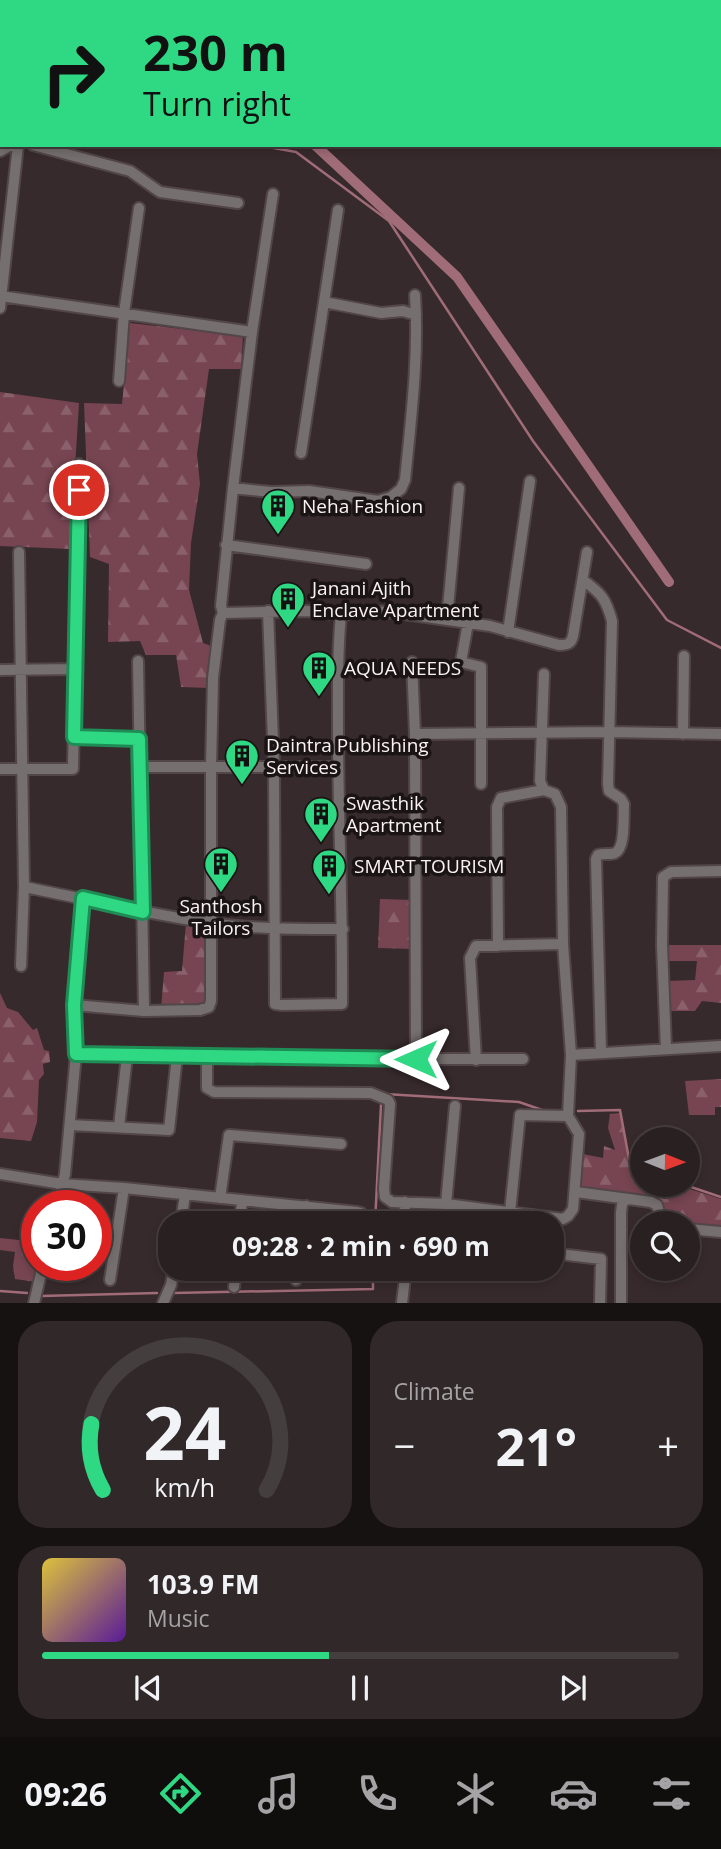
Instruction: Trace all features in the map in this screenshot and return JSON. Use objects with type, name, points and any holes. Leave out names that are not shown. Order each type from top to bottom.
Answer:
[{"type":"street","points":[[18,147],[1,300],[124,313],[252,332]]},
{"type":"street","points":[[40,147],[130,171],[160,192],[238,203]]},
{"type":"street","points":[[74,1005],[144,1011],[200,1010],[209,1007],[211,1001],[213,678],[218,629],[223,613],[221,606],[226,545],[252,332],[273,194]]},
{"type":"street","points":[[119,382],[124,313],[139,208]]},
{"type":"street","points":[[301,453],[338,210]]},
{"type":"street","points":[[233,488],[271,492],[309,491],[366,500],[391,497],[401,489],[405,480],[409,436],[415,295]]},
{"type":"street","points":[[324,302],[381,313],[403,311],[416,315]]},
{"type":"street","points":[[0,769],[73,769],[79,464]]},
{"type":"street","points":[[508,632],[530,481]]},
{"type":"street","points":[[447,619],[459,488]]},
{"type":"street","points":[[226,545],[366,564]]},
{"type":"street","points":[[19,552],[24,887],[21,966]]},
{"type":"street","points":[[223,613],[307,611],[341,615],[372,611],[447,619],[566,645],[571,642],[587,552]]},
{"type":"street","points":[[583,580],[606,601],[612,621],[609,791],[624,804],[623,842],[619,850],[598,855],[596,859],[601,1053]]},
{"type":"street","points":[[268,611],[274,767],[275,1004],[282,1005],[342,1004],[343,929],[338,767],[341,615]]},
{"type":"street","points":[[468,623],[461,662],[481,667],[481,785]]},
{"type":"street","points":[[683,734],[684,656]]},
{"type":"street","points":[[138,661],[144,1011]]},
{"type":"street","points":[[412,662],[415,733],[416,1059]]},
{"type":"street","points":[[0,670],[76,670]]},
{"type":"street","points":[[544,674],[540,781],[544,790]]},
{"type":"street","points":[[415,733],[721,734]]},
{"type":"street","points":[[74,737],[139,739]]},
{"type":"street","points":[[139,767],[338,767]]},
{"type":"street","points":[[498,946],[497,807],[501,798],[544,790],[555,794],[561,807],[563,944],[571,1055],[568,1116],[579,1135],[573,1209],[564,1218]]},
{"type":"street","points":[[666,1049],[663,877],[671,872],[721,871]]},
{"type":"street","points":[[24,887],[211,923],[275,929],[343,929]]},
{"type":"street","points":[[61,1190],[65,1174],[76,1054],[74,1005],[83,898]]},
{"type":"street","points":[[476,1060],[470,958],[477,946],[563,944]]},
{"type":"street","points":[[571,1055],[721,1046]]},
{"type":"street","points":[[76,1054],[523,1059]]},
{"type":"street","points":[[119,1126],[127,1056]]},
{"type":"street","points":[[69,1125],[169,1130],[177,1056]]},
{"type":"street","points":[[207,1057],[207,1087],[214,1092],[371,1093],[388,1100],[390,1104],[385,1197],[392,1202],[446,1204],[502,1211]]},
{"type":"street","points":[[446,1204],[455,1106]]},
{"type":"street","points":[[510,1211],[520,1115],[568,1116]]},
{"type":"street","points":[[220,1198],[229,1135],[341,1144]]},
{"type":"street","points":[[0,1174],[62,1184],[345,1211]]},
{"type":"street","points":[[112,1267],[124,1188]]},
{"type":"street","points":[[576,1192],[651,1202],[657,1205],[659,1211]]},
{"type":"street","points":[[183,1211],[185,1194]]},
{"type":"street","points":[[621,1303],[621,1213],[626,1199]]},
{"type":"street","points":[[241,1211],[242,1200]]},
{"type":"street","points":[[405,1202],[405,1211]]},
{"type":"street","points":[[305,1211],[306,1206]]},
{"type":"street","points":[[700,1230],[721,1232]]},
{"type":"street","points":[[564,1255],[601,1259],[600,1303]]},
{"type":"street","points":[[34,1303],[39,1281]]},
{"type":"street","points":[[163,1303],[172,1281]]},
{"type":"street","points":[[234,1287],[235,1281]]},
{"type":"street","points":[[402,1303],[405,1281]]},
{"type":"green space","points":[[130,323],[243,336],[241,369],[209,369],[197,454],[200,484],[191,543],[189,590],[203,643],[211,646],[209,688],[181,687],[176,655],[146,655],[140,641],[108,642],[109,564],[90,557],[84,403],[122,404]]},
{"type":"green space","points":[[0,392],[79,403],[70,549],[0,546]]},
{"type":"green space","points":[[380,899],[413,900],[414,949],[378,948]]},
{"type":"green space","points":[[186,923],[209,928],[206,1006],[161,1009],[164,972],[182,971]]},
{"type":"green space","points":[[665,945],[721,945],[721,1003],[702,1001],[695,1011],[667,1011],[667,981],[695,980],[697,961],[665,961]]},
{"type":"green space","points":[[0,993],[7,1008],[18,1012],[33,1030],[37,1028],[44,1050],[49,1051],[50,1062],[43,1064],[44,1074],[39,1080],[37,1122],[31,1141],[0,1138]]},
{"type":"green space","points":[[721,1079],[721,1107],[715,1107],[715,1115],[689,1115],[685,1081]]},
{"type":"green space","points":[[620,1113],[630,1164],[630,1197],[700,1197],[700,1192],[721,1199],[721,1229],[700,1228],[700,1211],[660,1211],[656,1205],[591,1194],[579,1187],[578,1153],[603,1158],[604,1146],[615,1150],[608,1128],[610,1114]]},
{"type":"green space","points":[[0,1238],[21,1240],[21,1280],[15,1279],[15,1252],[0,1250]]},
{"type":"waterway","points":[[268,147],[296,152],[389,221],[533,441],[667,620],[721,648]]},
{"type":"waterway","points":[[317,147],[457,277],[669,582]]},
{"type":"waterway","points":[[385,1094],[519,1102],[545,1111]]},
{"type":"waterway","points":[[376,1211],[381,1105]]},
{"type":"waterway","points":[[578,1111],[620,1110],[630,1160]]},
{"type":"waterway","points":[[700,1190],[721,1197]]},
{"type":"waterway","points":[[173,1293],[373,1289],[373,1281]]},
{"type":"waterway","points":[[0,1291],[27,1293]]},
{"type":"waterway","points":[[41,1296],[157,1293]]},
{"type":"place","name":"Neha Fashion","points":[[278,536]]},
{"type":"place","name":"Janani Ajith Enclave Apartment","points":[[288,629]]},
{"type":"place","name":"AQUA NEEDS","points":[[319,698]]},
{"type":"place","name":"Daintra Publishing Services","points":[[242,786]]},
{"type":"place","name":"Swasthik Apartment","points":[[321,844]]},
{"type":"place","name":"Santhosh Tailors","points":[[221,894]]},
{"type":"place","name":"SMART TOURISM","points":[[329,896]]},
{"type":"route","points":[[79,490],[74,737],[139,739],[143,912],[83,898],[74,1005],[76,1054],[416,1059]]}]
